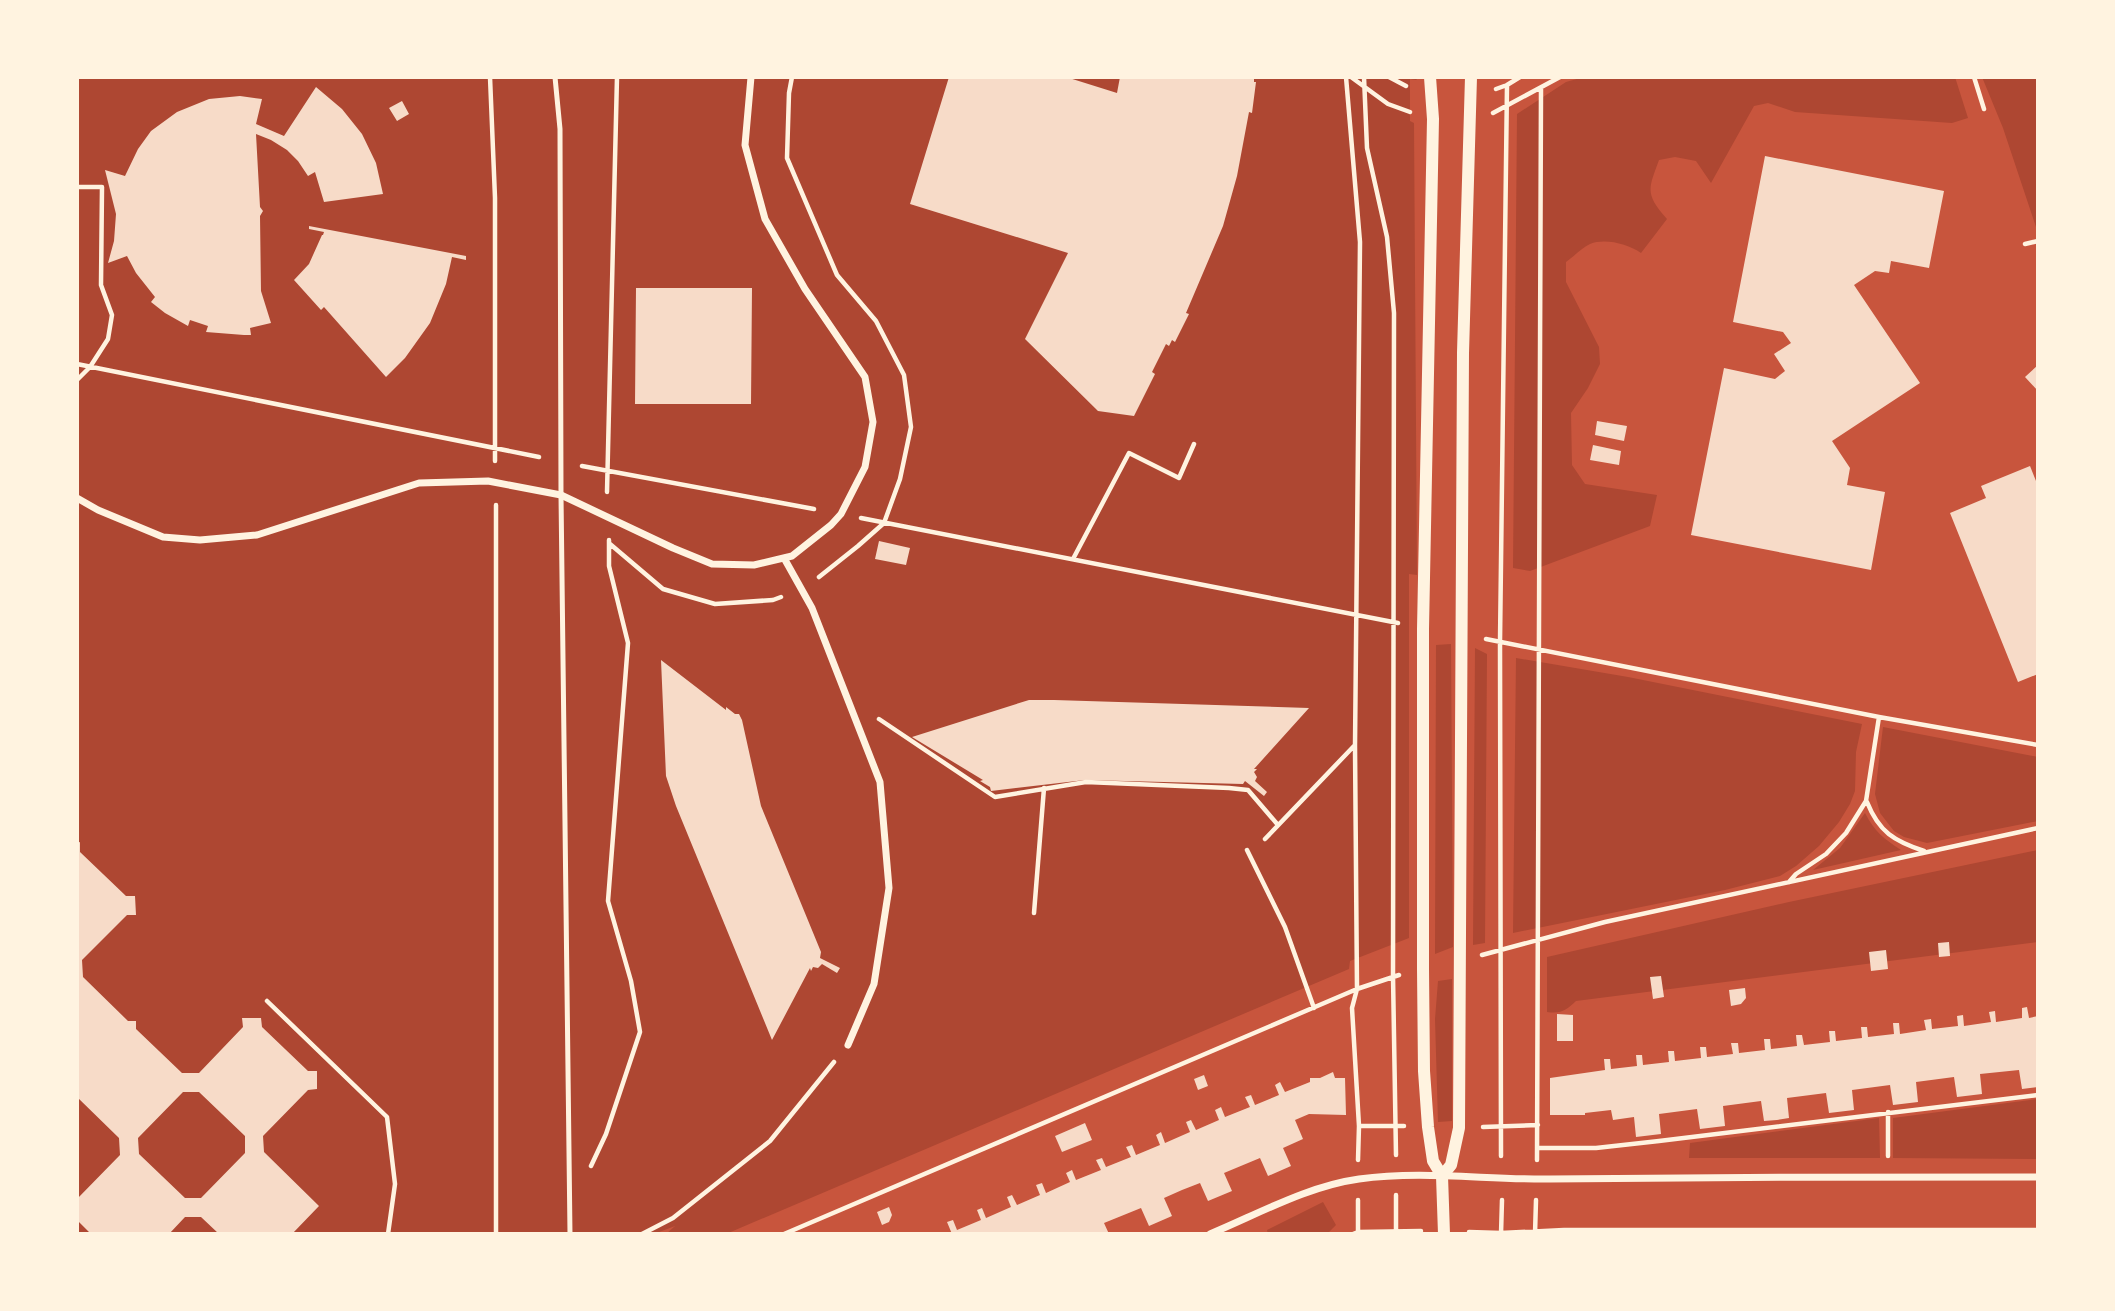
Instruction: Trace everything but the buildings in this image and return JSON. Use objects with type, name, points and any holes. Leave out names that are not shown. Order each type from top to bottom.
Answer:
[{"type":"street","points":[[77,498],[98,510],[163,537],[200,540],[257,535],[419,483],[495,482],[561,495],[712,564],[754,565],[792,556],[841,514],[865,467],[873,422],[865,377],[805,289],[765,219],[745,145],[751,77]]},
{"type":"street","points":[[1430,77],[1432,95],[1423,629],[1424,1071],[1433,1161],[1442,1176],[1444,1234]]},
{"type":"street","points":[[1442,1176],[1451,1165],[1459,1128],[1462,961],[1463,353],[1471,77]]},
{"type":"street","points":[[784,558],[812,608],[880,782],[889,888],[874,984],[848,1045]]},
{"type":"street","points":[[1210,1234],[1293,1199],[1357,1179],[1396,1175],[1536,1180],[2038,1177]]},
{"type":"lane","points":[[555,77],[560,129],[561,495],[570,1234]]},
{"type":"path","points":[[490,77],[495,198],[496,1234]]},
{"type":"path","points":[[591,1167],[606,1134],[640,1032],[631,981],[608,901],[628,643],[609,566],[608,517],[617,77]]},
{"type":"path","points":[[600,536],[663,589],[715,604],[773,600],[802,591],[884,523],[900,479],[911,427],[904,374],[876,321],[837,275],[787,158],[792,77]]},
{"type":"path","points":[[1346,77],[1360,242],[1355,746],[1357,989],[1352,1008],[1359,1126],[1356,1233],[1396,1233],[1393,976],[1394,313],[1387,237],[1367,148],[1364,77]]},
{"type":"path","points":[[1389,77],[1432,95]]},
{"type":"path","points":[[1469,97],[1507,85],[1520,77]]},
{"type":"path","points":[[1974,77],[1983,109]]},
{"type":"path","points":[[1501,1234],[1500,642],[1507,85]]},
{"type":"path","points":[[1541,89],[1539,941],[1535,1232],[2038,1230]]},
{"type":"path","points":[[77,187],[102,187],[102,285],[112,315],[108,339],[90,367],[77,380]]},
{"type":"path","points":[[2025,244],[2038,241]]},
{"type":"path","points":[[77,365],[1423,629]]},
{"type":"path","points":[[1073,559],[1129,453],[1179,478],[1194,444]]},
{"type":"path","points":[[1463,635],[1879,717],[2038,745]]},
{"type":"path","points":[[872,714],[995,797],[1086,782],[1248,790],[1278,825]]},
{"type":"path","points":[[1789,882],[1833,847],[1846,833],[1866,802],[1879,717]]},
{"type":"path","points":[[1265,839],[1355,746]]},
{"type":"path","points":[[1034,913],[1044,788]]},
{"type":"path","points":[[1866,802],[1872,815],[1892,838],[1926,851]]},
{"type":"path","points":[[1462,961],[1605,922],[2038,828]]},
{"type":"path","points":[[1247,850],[1284,927],[1314,1008]]},
{"type":"path","points":[[784,1234],[1357,989],[1393,976],[1423,970]]},
{"type":"path","points":[[267,1001],[387,1117],[395,1184],[388,1234]]},
{"type":"path","points":[[642,1234],[674,1218],[770,1141],[848,1045]]},
{"type":"path","points":[[1537,1149],[1596,1148],[2038,1095]]},
{"type":"path","points":[[1888,1112],[1888,1177]]},
{"type":"shaded area","points":[[77,77],[1419,77],[1416,80],[1410,79],[1410,121],[1414,123],[1417,575],[1409,574],[1409,938],[1350,961],[1349,969],[726,1234],[666,1234],[675,1226],[654,1234],[77,1234]]},
{"type":"shaded area","points":[[1584,77],[1955,77],[1968,118],[1952,123],[1795,112],[1768,103],[1754,106],[1711,183],[1696,161],[1675,157],[1659,160],[1651,191],[1655,203],[1667,219],[1641,253],[1616,243],[1596,242],[1566,262],[1566,282],[1599,347],[1600,364],[1571,413],[1572,465],[1585,484],[1657,495],[1650,526],[1530,571],[1513,568],[1517,114],[1566,82]]},
{"type":"shaded area","points":[[1982,77],[2038,77],[2037,230],[2003,128]]},
{"type":"shaded area","points":[[1451,644],[1453,947],[1435,954],[1436,645]]},
{"type":"shaded area","points":[[1475,648],[1487,654],[1485,943],[1473,945]]},
{"type":"shaded area","points":[[1516,658],[1628,677],[1862,724],[1856,752],[1855,791],[1850,804],[1819,846],[1780,876],[1725,890],[1513,933]]},
{"type":"shaded area","points":[[1883,727],[2038,757],[2038,821],[1927,843],[1904,837],[1894,831],[1880,813],[1875,794]]},
{"type":"shaded area","points":[[1865,813],[1880,834],[1901,850],[1813,870],[1840,848]]},
{"type":"shaded area","points":[[2038,850],[2038,942],[1576,1001],[1563,1011],[1547,1012],[1547,957],[1789,902]]},
{"type":"shaded area","points":[[1452,979],[1452,1121],[1438,1122],[1435,1019],[1438,981]]},
{"type":"shaded area","points":[[2038,1099],[2038,1159],[1893,1158],[1893,1118]]},
{"type":"shaded area","points":[[1879,1118],[1880,1158],[1689,1158],[1690,1143]]},
{"type":"shaded area","points":[[1323,1202],[1336,1225],[1327,1234],[1268,1234],[1267,1230]]}]
